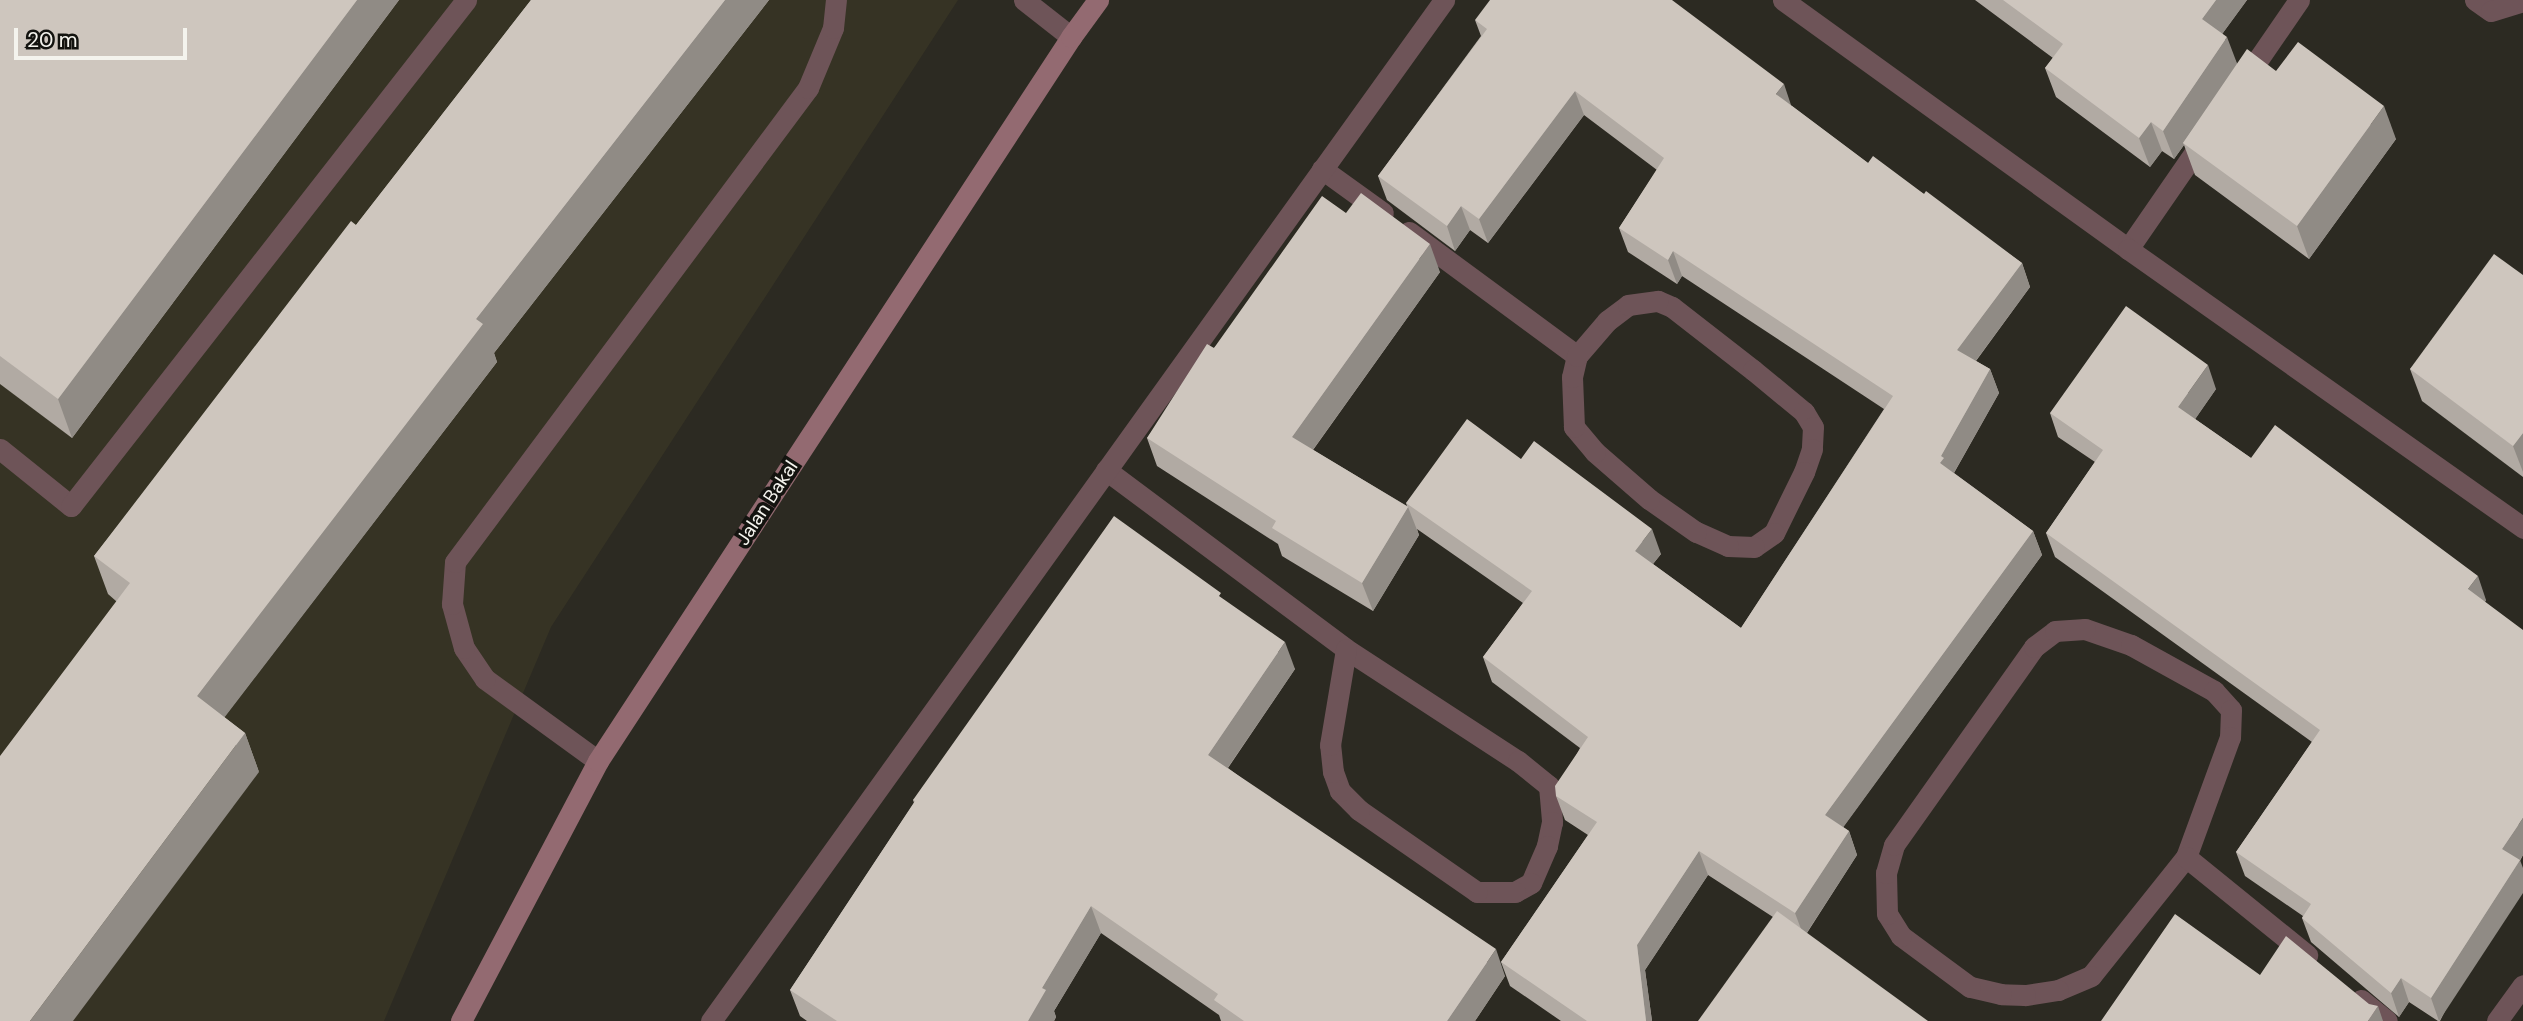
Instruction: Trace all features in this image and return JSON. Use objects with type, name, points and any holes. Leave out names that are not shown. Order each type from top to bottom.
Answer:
[{"type":"street","points":[[0,449],[71,506],[466,0]]},
{"type":"street","points":[[598,761],[485,679],[464,648],[452,604],[455,562],[808,89],[833,28],[836,0]]},
{"type":"street","points":[[1024,0],[1071,37]]},
{"type":"street","name":"Jalan Bakal","points":[[461,1021],[598,761],[1071,37],[1098,0]]},
{"type":"street","points":[[711,1021],[1444,0]]},
{"type":"street","points":[[1783,0],[2128,249],[2523,528]]},
{"type":"street","points":[[2229,102],[2299,0]]},
{"type":"street","points":[[2475,0],[2491,11],[2523,1]]},
{"type":"street","points":[[2128,249],[2214,125]]},
{"type":"street","points":[[1322,169],[1577,356]]},
{"type":"street","points":[[1658,301],[1672,307],[1804,412],[1813,427],[1812,449],[1804,472],[1774,533],[1754,547],[1741,549],[1713,540],[1649,499],[1595,452],[1574,427],[1572,377],[1577,356],[1607,321],[1628,305],[1658,301]]},
{"type":"street","points":[[1106,470],[1346,649],[1518,761],[1549,786],[1552,822],[1547,846],[1531,883],[1515,892],[1477,892],[1359,810],[1340,791],[1333,772],[1330,745],[1346,649]]},
{"type":"street","points":[[2085,629],[2131,645],[2214,691],[2231,710],[2230,737],[2186,857],[2091,975],[2058,990],[2001,994],[1970,987],[1901,936],[1887,914],[1886,873],[1894,845],[2034,647],[2055,632],[2085,629]]},
{"type":"street","points":[[2186,857],[2323,969]]},
{"type":"street","points":[[2497,1021],[2523,985]]},
{"type":"street","points":[[2344,986],[2387,1021]]},
{"type":"shaded area","points":[[0,0],[958,0],[551,627],[384,1021],[0,1021]]},
{"type":"building","points":[[0,0],[357,0],[58,399],[0,356]]},
{"type":"building","points":[[531,0],[725,0],[476,319],[483,324],[197,696],[245,733],[30,1021],[0,1021],[0,756],[130,583],[94,556],[351,221],[356,225]]},
{"type":"building","points":[[1490,0],[1672,0],[1784,84],[1776,94],[1868,163],[1873,156],[1924,194],[1926,191],[2022,263],[1957,350],[1990,369],[1941,456],[1944,458],[1940,463],[2033,531],[1825,815],[1849,831],[1795,913],[1699,851],[1637,945],[1646,1021],[1587,1021],[1501,962],[1597,822],[1556,796],[1555,786],[1588,737],[1483,657],[1532,591],[1406,503],[1467,419],[1521,459],[1534,441],[1652,529],[1635,551],[1741,628],[1893,396],[1673,251],[1668,260],[1619,228],[1664,158],[1575,91],[1479,219],[1461,206],[1447,226],[1378,176],[1487,29],[1475,20]]},
{"type":"building","points":[[2003,0],[2216,0],[2202,19],[2227,37],[2163,131],[2151,122],[2139,138],[2045,68],[2063,44]]},
{"type":"building","points":[[2298,42],[2384,106],[2297,226],[2183,143],[2247,49],[2276,71]]},
{"type":"building","points":[[1361,193],[1430,244],[1292,437],[1408,507],[1362,583],[1272,528],[1276,521],[1147,438],[1207,344],[1214,348],[1322,196],[1346,213]]},
{"type":"building","points":[[2494,254],[2523,275],[2523,433],[2513,446],[2410,369]]},
{"type":"building","points":[[2126,306],[2208,365],[2178,407],[2251,458],[2275,425],[2478,576],[2468,589],[2523,630],[2523,818],[2502,849],[2520,860],[2431,998],[2401,978],[2391,993],[2302,918],[2311,904],[2236,852],[2320,730],[2046,533],[2103,450],[2050,413]]},
{"type":"building","points":[[1114,516],[1221,593],[1219,596],[1285,642],[1208,755],[1496,949],[1447,1021],[1244,1021],[1214,1000],[1218,994],[1091,906],[1042,988],[1046,990],[1028,1021],[837,1021],[790,990],[915,801],[913,800]]},
{"type":"building","points":[[1777,911],[1928,1021],[1698,1021]]},
{"type":"building","points":[[2175,914],[2260,975],[2286,936],[2369,1004],[2378,1006],[2368,1021],[2101,1021]]}]
